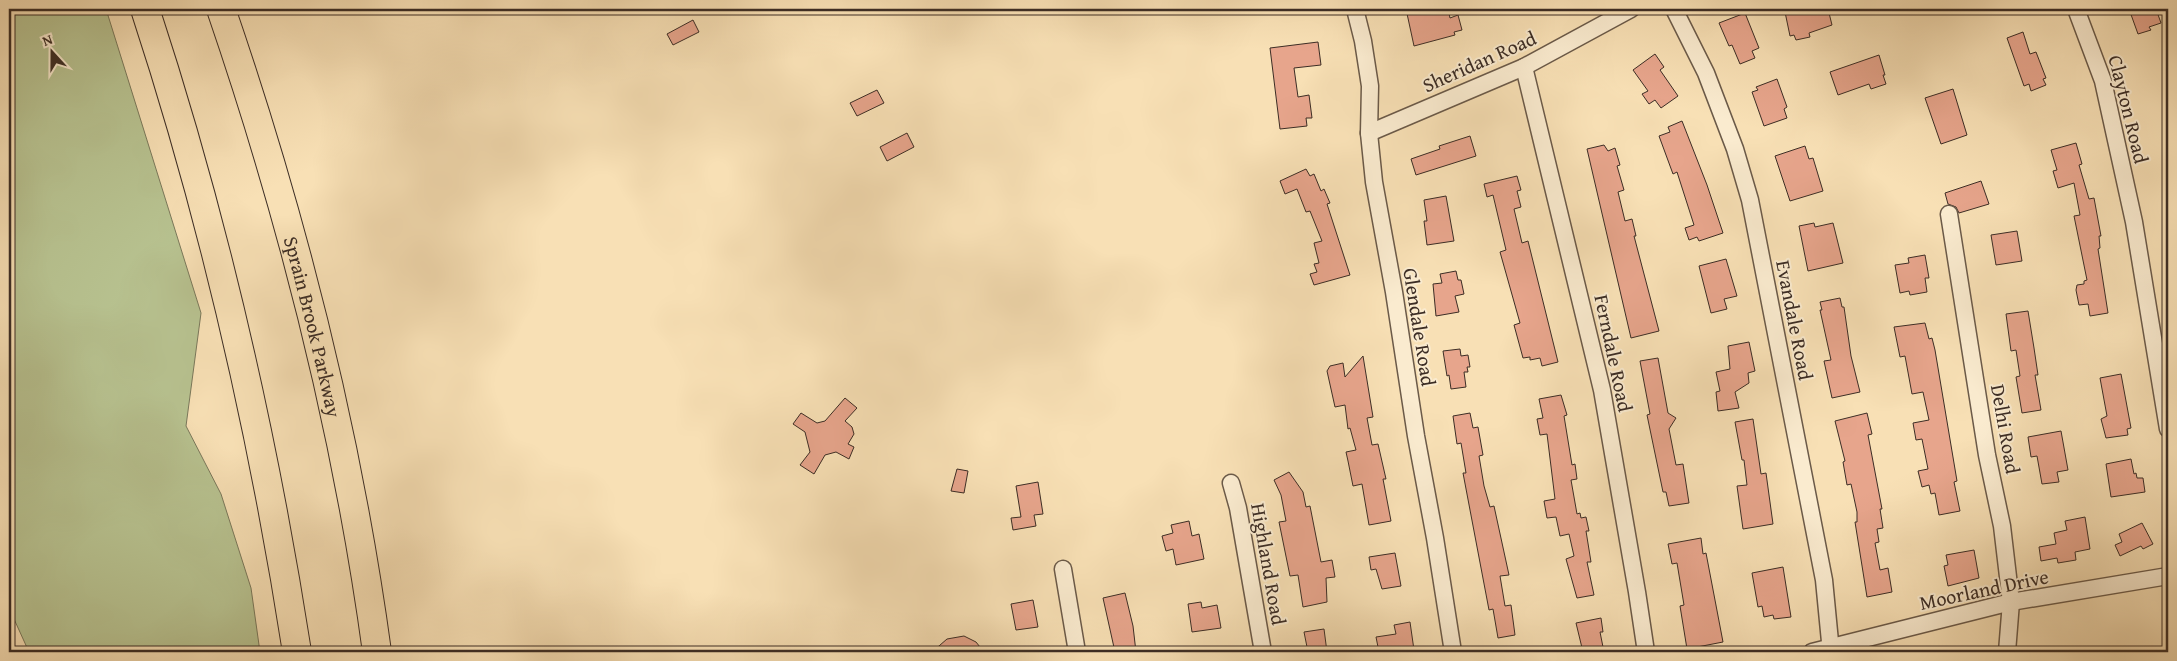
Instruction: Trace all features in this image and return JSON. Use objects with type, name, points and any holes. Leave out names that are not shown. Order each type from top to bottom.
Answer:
[{"type":"highway","points":[[145,9],[183,132],[227,297],[264,463],[297,652]]},
{"type":"highway","name":"Sprain Brook Parkway","points":[[221,9],[270,159],[315,323],[352,490],[377,652]]},
{"type":"street","name":"Glendale Road","points":[[1355,9],[1370,86],[1369,133],[1374,182],[1453,652]]},
{"type":"street","name":"Sheridan Road","points":[[1369,133],[1524,66],[1631,9]]},
{"type":"street","name":"Evandale Road","points":[[1674,9],[1706,73],[1735,149],[1750,200],[1824,580],[1831,650]]},
{"type":"street","name":"Clayton Road","points":[[2076,9],[2103,81],[2134,222],[2168,429]]},
{"type":"street","name":"Ferndale Road","points":[[1524,66],[1602,390],[1646,652]]},
{"type":"street","name":"Delhi Road","points":[[1949,214],[1987,455],[2002,526],[2011,602],[2007,652]]},
{"type":"street","name":"Highland Road","points":[[1231,483],[1238,508],[1263,652]]},
{"type":"street","points":[[1063,569],[1077,652]]},
{"type":"street","name":"Moorland Drive","points":[[1812,652],[1831,650],[2011,602],[2168,576]]},
{"type":"green space","points":[[9,9],[106,9],[201,313],[186,426],[221,494],[251,588],[260,652],[29,652],[9,608]]},
{"type":"building","points":[[1406,9],[1448,9],[1450,18],[1458,15],[1462,30],[1454,32],[1455,35],[1414,46]]},
{"type":"building","points":[[1787,9],[1828,9],[1832,25],[1809,33],[1810,37],[1796,40],[1794,35],[1790,36],[1785,12],[1788,12]]},
{"type":"building","points":[[2129,9],[2156,9],[2161,23],[2149,27],[2151,30],[2138,34]]},
{"type":"building","points":[[1745,13],[1759,48],[1752,51],[1755,58],[1740,64],[1732,45],[1729,46],[1719,23]]},
{"type":"building","points":[[693,20],[699,32],[673,45],[667,34]]},
{"type":"building","points":[[2023,32],[2030,54],[2036,52],[2046,78],[2043,79],[2046,85],[2031,91],[2029,84],[2024,86],[2007,38]]},
{"type":"building","points":[[1318,42],[1321,65],[1294,68],[1298,97],[1309,95],[1312,118],[1306,118],[1307,126],[1280,129],[1270,48]]},
{"type":"building","points":[[1655,54],[1664,67],[1660,70],[1678,96],[1661,108],[1655,100],[1649,104],[1642,94],[1648,91],[1633,70]]},
{"type":"building","points":[[1879,55],[1886,84],[1871,89],[1869,84],[1838,95],[1830,72]]},
{"type":"building","points":[[1777,79],[1787,107],[1784,109],[1787,118],[1764,126],[1752,92],[1758,90],[1756,87]]},
{"type":"building","points":[[1953,89],[1967,135],[1941,144],[1925,98]]},
{"type":"building","points":[[877,90],[884,103],[857,116],[850,103]]},
{"type":"building","points":[[1682,121],[1723,233],[1699,241],[1697,237],[1689,240],[1685,228],[1694,225],[1677,172],[1673,174],[1659,136],[1670,132],[1668,127]]},
{"type":"building","points":[[907,133],[914,147],[887,161],[880,147]]},
{"type":"building","points":[[1470,136],[1476,156],[1416,175],[1411,159],[1440,149],[1439,146]]},
{"type":"building","points":[[2076,143],[2082,164],[2079,165],[2089,199],[2094,198],[2101,236],[2099,236],[2100,248],[2098,249],[2108,313],[2090,316],[2088,304],[2079,305],[2076,290],[2077,285],[2084,284],[2084,281],[2087,280],[2074,216],[2080,215],[2074,183],[2058,188],[2053,171],[2057,170],[2051,150]]},
{"type":"building","points":[[1604,145],[1608,151],[1615,148],[1620,165],[1617,166],[1624,190],[1618,192],[1625,221],[1632,219],[1636,236],[1634,236],[1659,331],[1631,338],[1587,149]]},
{"type":"building","points":[[1805,146],[1809,159],[1813,158],[1823,191],[1790,201],[1775,156]]},
{"type":"building","points":[[1306,169],[1310,176],[1314,174],[1321,191],[1324,189],[1330,203],[1327,204],[1350,275],[1314,285],[1310,274],[1317,272],[1314,264],[1319,263],[1314,243],[1322,241],[1310,211],[1306,212],[1297,189],[1285,194],[1280,181]]},
{"type":"building","points":[[1517,176],[1521,190],[1517,191],[1521,207],[1514,209],[1522,243],[1528,241],[1558,362],[1542,366],[1540,358],[1530,360],[1530,357],[1523,358],[1514,325],[1520,323],[1500,252],[1506,250],[1493,195],[1487,197],[1484,184]]},
{"type":"building","points":[[1981,181],[1989,204],[1959,213],[1956,207],[1948,204],[1945,193]]},
{"type":"building","points":[[1446,196],[1454,241],[1427,245],[1424,221],[1427,221],[1424,200]]},
{"type":"building","points":[[1814,223],[1815,227],[1833,223],[1843,263],[1808,271],[1799,226]]},
{"type":"building","points":[[2017,231],[2022,261],[1996,265],[1991,235]]},
{"type":"building","points":[[1925,255],[1929,278],[1925,278],[1927,292],[1910,295],[1909,291],[1900,293],[1895,265],[1909,263],[1908,258]]},
{"type":"building","points":[[1726,259],[1737,296],[1724,299],[1727,309],[1711,313],[1699,266]]},
{"type":"building","points":[[1456,271],[1458,280],[1461,280],[1464,294],[1455,296],[1459,312],[1436,316],[1433,284],[1442,283],[1440,274]]},
{"type":"building","points":[[1840,298],[1842,307],[1844,307],[1851,356],[1860,392],[1832,398],[1824,361],[1831,360],[1820,302]]},
{"type":"building","points":[[2028,311],[2038,375],[2035,375],[2041,410],[2022,413],[2016,377],[2020,376],[2016,350],[2011,351],[2006,314]]},
{"type":"building","points":[[1925,323],[1929,339],[1932,338],[1935,350],[1957,481],[1954,482],[1960,511],[1939,515],[1935,493],[1931,494],[1929,485],[1922,487],[1918,471],[1928,469],[1922,439],[1916,440],[1913,423],[1929,420],[1923,392],[1912,394],[1905,356],[1900,357],[1894,327]]},
{"type":"building","points":[[1749,342],[1755,371],[1748,373],[1749,383],[1735,392],[1739,408],[1718,411],[1716,392],[1720,391],[1716,372],[1730,369],[1728,346]]},
{"type":"building","points":[[1460,349],[1461,356],[1468,355],[1470,367],[1467,367],[1468,372],[1464,372],[1466,387],[1451,389],[1443,351]]},
{"type":"building","points":[[1363,356],[1373,417],[1367,418],[1372,445],[1378,444],[1386,479],[1383,479],[1391,521],[1369,525],[1362,484],[1353,486],[1346,452],[1356,450],[1350,428],[1348,429],[1345,405],[1335,407],[1327,371],[1330,366],[1343,363],[1345,377]]},
{"type":"building","points":[[1658,358],[1668,413],[1676,418],[1669,429],[1676,465],[1683,464],[1689,503],[1669,506],[1666,492],[1663,492],[1647,415],[1650,414],[1640,361]]},
{"type":"building","points":[[2121,374],[2131,428],[2127,429],[2128,435],[2106,438],[2101,419],[2107,416],[2100,378]]},
{"type":"building","points":[[1561,395],[1567,415],[1564,416],[1572,465],[1575,464],[1577,479],[1571,480],[1577,514],[1580,513],[1581,518],[1586,517],[1589,531],[1586,531],[1591,562],[1587,562],[1594,595],[1577,598],[1566,559],[1574,556],[1569,534],[1560,536],[1556,517],[1547,518],[1544,501],[1555,499],[1547,434],[1540,435],[1537,419],[1543,418],[1539,399]]},
{"type":"building","points":[[845,398],[857,408],[845,421],[852,427],[854,434],[848,444],[854,447],[849,459],[836,452],[825,455],[814,474],[800,465],[810,452],[805,432],[793,424],[801,413],[817,423],[825,421]]},
{"type":"building","points":[[1470,413],[1473,428],[1478,427],[1483,455],[1479,456],[1484,486],[1490,507],[1494,506],[1509,575],[1500,576],[1505,606],[1511,605],[1515,635],[1498,638],[1493,609],[1489,610],[1463,473],[1466,473],[1461,443],[1457,444],[1453,416]]},
{"type":"building","points":[[1867,413],[1872,434],[1868,435],[1882,509],[1880,509],[1883,528],[1877,529],[1879,542],[1875,543],[1880,570],[1888,568],[1892,592],[1867,597],[1855,522],[1857,522],[1857,512],[1851,484],[1847,485],[1843,462],[1845,461],[1835,421]]},
{"type":"building","points":[[1753,419],[1761,474],[1766,473],[1773,524],[1743,529],[1737,486],[1747,485],[1744,460],[1742,460],[1735,422]]},
{"type":"building","points":[[2061,431],[2068,470],[2057,472],[2059,482],[2042,484],[2037,456],[2031,457],[2028,437]]},
{"type":"building","points":[[2131,459],[2134,474],[2136,473],[2137,478],[2143,478],[2145,492],[2111,497],[2106,464]]},
{"type":"building","points":[[957,469],[968,471],[964,493],[951,491]]},
{"type":"building","points":[[1289,472],[1303,492],[1306,507],[1310,506],[1321,562],[1332,560],[1335,577],[1326,578],[1327,602],[1303,607],[1298,575],[1290,576],[1279,522],[1286,521],[1281,495],[1274,480]]},
{"type":"building","points":[[1038,482],[1043,514],[1034,515],[1036,526],[1013,530],[1011,518],[1021,517],[1016,486]]},
{"type":"building","points":[[2085,517],[2090,549],[2075,552],[2076,560],[2058,563],[2057,558],[2041,561],[2039,547],[2056,544],[2054,533],[2067,530],[2065,521]]},
{"type":"building","points":[[1189,521],[1192,536],[1199,534],[1204,559],[1176,565],[1173,549],[1166,551],[1162,536],[1173,533],[1171,525]]},
{"type":"building","points":[[2142,523],[2153,544],[2143,549],[2141,546],[2120,556],[2115,545],[2122,542],[2119,534]]},
{"type":"building","points":[[1701,538],[1703,554],[1706,553],[1723,642],[1687,649],[1680,606],[1684,605],[1677,563],[1672,564],[1668,544]]},
{"type":"building","points":[[1974,550],[1979,578],[1948,586],[1944,566],[1948,565],[1946,555]]},
{"type":"building","points":[[1395,553],[1401,586],[1382,589],[1376,569],[1371,570],[1369,557]]},
{"type":"building","points":[[1783,567],[1791,617],[1774,619],[1773,615],[1764,617],[1762,606],[1758,607],[1752,573]]},
{"type":"building","points":[[1125,593],[1133,626],[1136,652],[1115,652],[1103,598]]},
{"type":"building","points":[[1033,600],[1038,627],[1016,630],[1011,604]]},
{"type":"building","points":[[1201,602],[1202,608],[1217,605],[1221,628],[1192,632],[1188,604]]},
{"type":"building","points":[[1601,618],[1603,632],[1600,632],[1604,652],[1583,652],[1576,623]]},
{"type":"building","points":[[1410,622],[1414,650],[1412,652],[1379,652],[1376,637],[1396,634],[1394,625]]},
{"type":"building","points":[[1324,629],[1327,652],[1308,652],[1304,632]]},
{"type":"building","points":[[964,636],[976,642],[984,652],[932,652],[947,639]]}]
